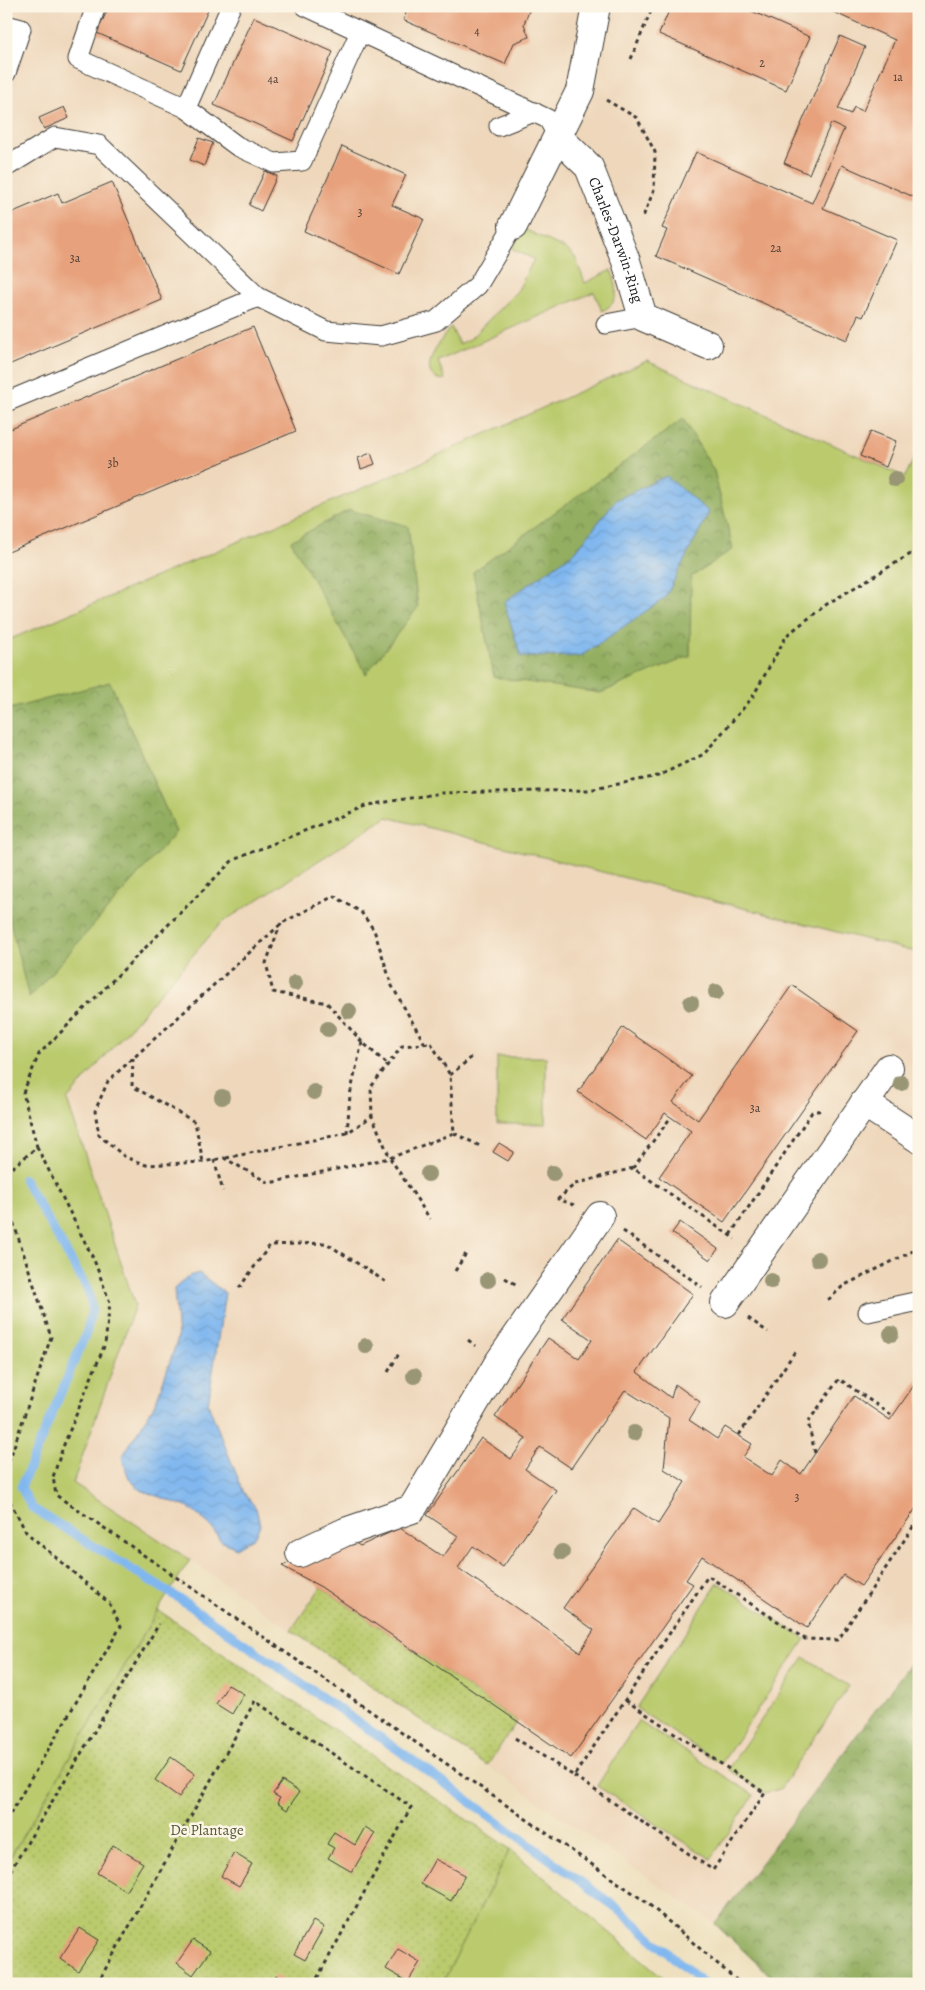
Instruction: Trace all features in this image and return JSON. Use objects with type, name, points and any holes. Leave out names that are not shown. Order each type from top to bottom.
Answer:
[{"type":"street","points":[[513,226],[580,91],[596,6]]},
{"type":"street","name":"Charles-Darwin-Ring","points":[[558,137],[589,167],[626,261],[643,317],[708,345]]},
{"type":"street","points":[[725,1303],[889,1068]]},
{"type":"street","points":[[858,1112],[919,1139]]},
{"type":"street","points":[[300,1553],[345,1532],[412,1509],[500,1362],[600,1216]]},
{"type":"lane","points":[[96,6],[78,59],[186,108],[237,146],[274,163],[302,161],[360,32]]},
{"type":"lane","points":[[186,108],[231,6]]},
{"type":"lane","points":[[305,6],[548,119],[558,137]]},
{"type":"lane","points":[[6,24],[21,29],[6,73]]},
{"type":"lane","points":[[499,126],[534,112]]},
{"type":"lane","points":[[6,167],[55,137],[99,145],[258,297],[326,331],[381,336],[436,321],[478,284],[513,226]]},
{"type":"lane","points":[[6,402],[258,297]]},
{"type":"lane","points":[[606,324],[643,317]]},
{"type":"lane","points":[[868,1312],[919,1301]]},
{"type":"path","points":[[631,59],[653,6]]},
{"type":"path","points":[[599,95],[637,118],[655,152],[654,190],[626,261]]},
{"type":"path","points":[[741,1984],[646,1902],[56,1495],[54,1477],[63,1447],[105,1344],[110,1303],[94,1260],[37,1147],[24,1093],[39,1054],[233,860],[368,804],[441,793],[589,790],[658,776],[704,754],[752,698],[787,635],[827,604],[919,549]]},
{"type":"path","points":[[372,1116],[347,1133],[203,1162],[146,1166],[125,1157],[99,1135],[95,1110],[108,1081],[282,923],[334,896],[361,912],[374,930],[392,986],[425,1044]]},
{"type":"path","points":[[282,923],[266,963],[273,992],[327,1003],[362,1042],[387,1064]]},
{"type":"path","points":[[347,1133],[350,1095],[362,1042]]},
{"type":"path","points":[[430,1219],[390,1158],[372,1116],[371,1086],[402,1046],[432,1043],[450,1075],[454,1133]]},
{"type":"path","points":[[450,1075],[472,1056]]},
{"type":"path","points":[[133,1058],[132,1086],[195,1122],[203,1162]]},
{"type":"path","points":[[730,1235],[812,1112],[834,1108],[858,1112]]},
{"type":"path","points":[[671,1117],[633,1168],[575,1184],[558,1199],[600,1216],[768,1332]]},
{"type":"path","points":[[224,1158],[269,1183],[390,1158],[454,1133],[480,1146]]},
{"type":"path","points":[[6,1173],[37,1147]]},
{"type":"path","points":[[214,1160],[223,1191]]},
{"type":"path","points":[[633,1168],[758,1255]]},
{"type":"path","points":[[6,1200],[51,1338],[6,1470]]},
{"type":"path","points":[[239,1288],[270,1245],[326,1243],[386,1282]]},
{"type":"path","points":[[828,1300],[843,1286],[919,1248]]},
{"type":"path","points":[[455,1271],[467,1252]]},
{"type":"path","points":[[739,1435],[796,1350]]},
{"type":"path","points":[[388,1372],[400,1352]]},
{"type":"path","points":[[815,1453],[808,1422],[839,1379],[893,1416]]},
{"type":"path","points":[[6,1494],[26,1532],[109,1603],[121,1626],[6,1821]]},
{"type":"path","points":[[574,1776],[708,1576],[805,1639],[838,1640],[919,1518]]},
{"type":"path","points":[[6,1878],[159,1624]]},
{"type":"path","points":[[515,1738],[713,1870],[765,1793],[625,1700]]},
{"type":"path","points":[[97,1984],[255,1701],[411,1807],[314,1984]]},
{"type":"shaded area","points":[[6,6],[919,6],[919,448],[905,478],[647,361],[398,473],[6,641]]},
{"type":"shaded area","points":[[387,817],[919,953],[919,1652],[715,1924],[190,1560],[73,1483],[135,1305],[67,1100],[221,923]]},
{"type":"green space","points":[[522,228],[566,249],[575,257],[585,283],[611,270],[616,288],[615,298],[602,311],[594,292],[438,361],[445,379],[435,378],[430,372],[431,359],[451,327],[459,344],[470,339],[518,290],[534,259],[512,249]]},
{"type":"green space","points":[[647,361],[905,477],[919,448],[919,953],[387,817],[221,923],[67,1100],[135,1305],[73,1483],[190,1560],[6,1864],[6,641],[398,473]]},
{"type":"green space","points":[[683,419],[714,471],[733,549],[691,577],[690,656],[600,693],[494,677],[473,572]]},
{"type":"green space","points":[[349,510],[408,526],[418,607],[366,674],[291,541]]},
{"type":"green space","points":[[110,682],[176,832],[29,998],[6,906],[6,710]]},
{"type":"green space","points":[[497,1057],[546,1057],[546,1124],[497,1124]]},
{"type":"green space","points":[[718,1583],[805,1639],[721,1764],[636,1708]]},
{"type":"green space","points":[[321,1587],[517,1721],[487,1766],[291,1630]]},
{"type":"green space","name":"De Plantage","points":[[158,1610],[510,1849],[442,1984],[6,1984],[6,1864]]},
{"type":"green space","points":[[919,1652],[919,1984],[779,1984],[715,1924]]},
{"type":"green space","points":[[804,1657],[849,1686],[780,1789],[765,1793],[728,1769]]},
{"type":"green space","points":[[638,1721],[754,1795],[711,1859],[597,1786]]},
{"type":"green space","points":[[510,1849],[671,1984],[442,1984]]},
{"type":"water","points":[[666,476],[709,512],[665,598],[581,656],[521,657],[504,602],[575,552],[616,500]]},
{"type":"water","points":[[199,1273],[225,1293],[208,1404],[244,1493],[256,1508],[260,1525],[254,1537],[236,1548],[221,1541],[209,1524],[189,1508],[141,1490],[129,1479],[122,1457],[156,1402],[178,1338],[174,1289],[189,1276]]},
{"type":"building","points":[[109,6],[210,6],[181,70],[97,33]]},
{"type":"building","points":[[391,6],[531,6],[524,24],[529,37],[514,43],[505,64],[403,20],[406,13]]},
{"type":"building","points":[[671,6],[740,6],[810,37],[786,90],[659,34]]},
{"type":"building","points":[[820,6],[919,6],[919,193],[916,198],[842,165],[823,208],[897,240],[863,317],[858,315],[847,340],[656,256],[667,230],[662,228],[696,152],[812,203],[844,129],[831,123],[809,174],[784,163],[840,36],[865,47],[838,109],[851,114],[854,107],[863,111],[895,40]]},
{"type":"building","points":[[254,17],[333,52],[293,141],[214,105]]},
{"type":"building","points":[[64,107],[69,118],[44,129],[39,118]]},
{"type":"building","points":[[199,138],[213,143],[204,166],[190,160]]},
{"type":"building","points":[[342,146],[406,175],[392,205],[424,219],[399,274],[304,231]]},
{"type":"building","points":[[265,171],[277,176],[261,211],[249,205]]},
{"type":"building","points":[[112,182],[162,300],[6,366],[6,215],[58,193],[62,203]]},
{"type":"building","points":[[253,327],[296,431],[6,553],[6,431]]},
{"type":"building","points":[[871,431],[896,441],[886,467],[860,456]]},
{"type":"building","points":[[371,453],[375,464],[361,469],[358,458]]},
{"type":"building","points":[[792,985],[858,1031],[724,1222],[659,1177],[691,1131],[665,1113],[646,1140],[578,1092],[623,1027],[692,1076],[673,1102],[698,1120]]},
{"type":"building","points":[[499,1143],[514,1152],[508,1161],[493,1152]]},
{"type":"building","points":[[680,1222],[718,1249],[710,1260],[672,1233]]},
{"type":"building","points":[[617,1240],[693,1294],[637,1372],[671,1398],[675,1384],[700,1402],[689,1420],[717,1439],[725,1427],[752,1444],[743,1457],[772,1476],[782,1460],[801,1474],[854,1396],[890,1420],[919,1378],[919,1465],[913,1473],[919,1477],[919,1504],[861,1586],[843,1575],[807,1628],[702,1556],[686,1580],[693,1584],[571,1758],[321,1587],[282,1566],[347,1537],[360,1546],[400,1528],[443,1557],[458,1536],[427,1515],[481,1438],[511,1459],[526,1438],[495,1417],[548,1338],[579,1359],[592,1340],[562,1319]],"holes":[[[625,1390],[669,1418],[664,1469],[685,1482],[658,1524],[634,1508],[563,1608],[594,1630],[580,1652],[458,1568],[473,1546],[503,1567],[556,1490],[525,1469],[540,1447],[571,1468]]]},
{"type":"building","points":[[228,1685],[244,1694],[232,1714],[216,1704]]},
{"type":"building","points":[[171,1757],[195,1774],[179,1797],[155,1780]]},
{"type":"building","points":[[282,1781],[299,1792],[287,1810],[277,1803],[280,1798],[273,1794]]},
{"type":"building","points":[[365,1827],[375,1833],[352,1872],[328,1858],[334,1848],[327,1844],[334,1832],[355,1845]]},
{"type":"building","points":[[113,1845],[143,1863],[126,1891],[97,1873]]},
{"type":"building","points":[[234,1853],[252,1864],[239,1886],[221,1876]]},
{"type":"building","points":[[435,1859],[465,1875],[451,1901],[421,1884]]},
{"type":"building","points":[[313,1921],[324,1927],[305,1960],[294,1954]]},
{"type":"building","points":[[80,1928],[99,1940],[78,1971],[60,1958]]},
{"type":"building","points":[[193,1940],[210,1951],[193,1975],[177,1963]]},
{"type":"building","points":[[398,1949],[420,1962],[408,1982],[386,1969]]},
{"type":"building","points":[[276,1975],[291,1984],[271,1984]]},
{"type":"waterway","points":[[24,1179],[88,1290],[92,1309],[87,1331],[21,1487],[32,1508],[183,1601],[404,1754],[617,1908],[704,1984]]}]
